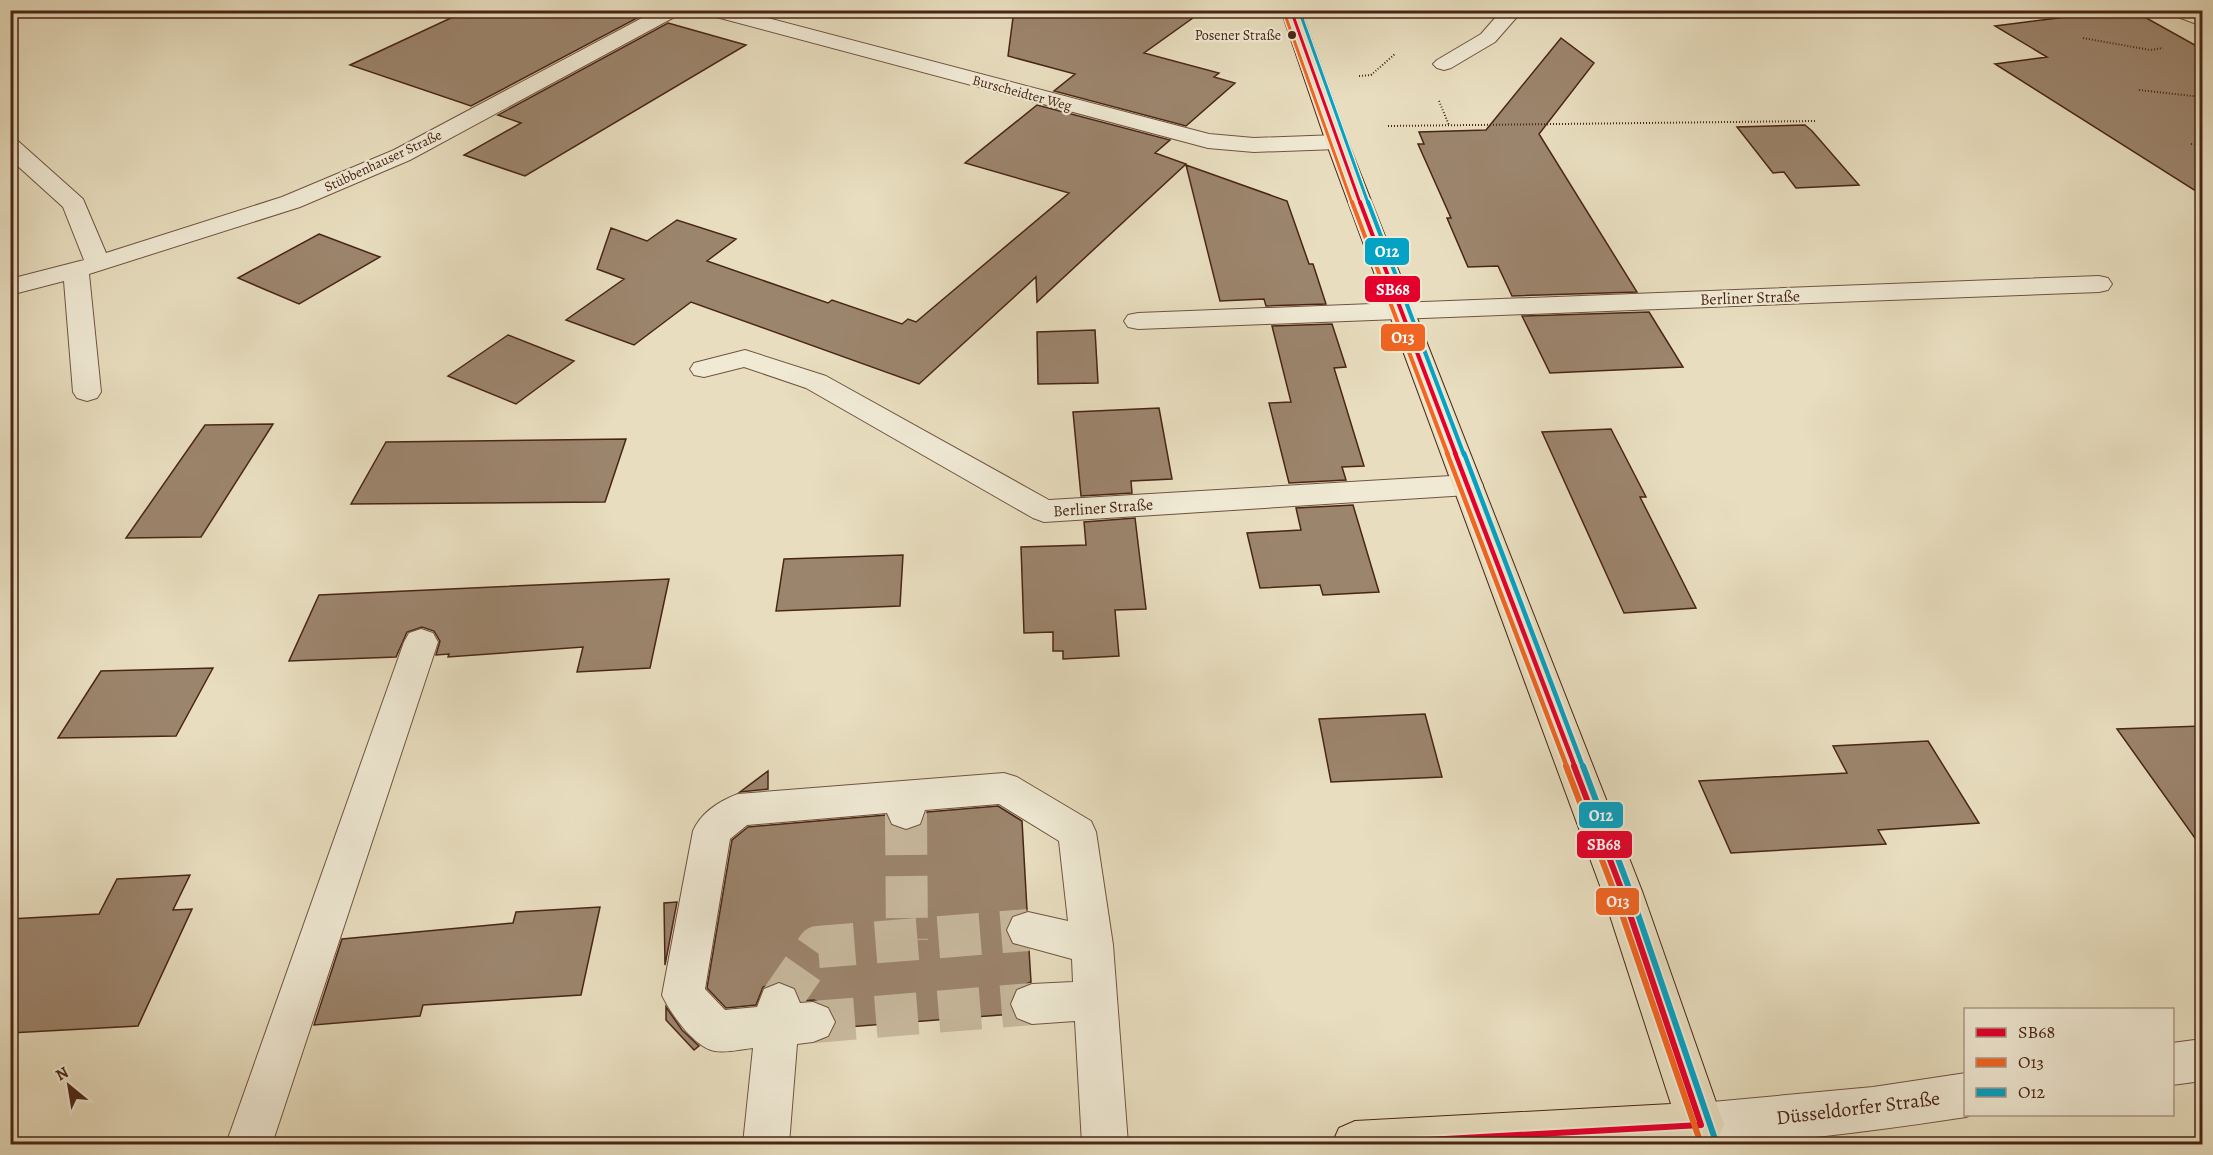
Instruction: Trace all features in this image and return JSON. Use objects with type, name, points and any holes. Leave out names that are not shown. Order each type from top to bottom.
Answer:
[{"type":"main road","points":[[1291,10],[1337,142],[1629,911],[1705,1135]]},
{"type":"main road","name":"Düsseldorfer Straße","points":[[1355,1144],[1705,1135]]},
{"type":"street","name":"Stübbenhauser Straße","points":[[10,287],[87,267],[291,202],[402,155],[673,10]]},
{"type":"street","name":"Burscheidter Weg","points":[[712,10],[1208,141],[1254,145],[1337,142]]},
{"type":"street","points":[[1444,64],[1488,38],[1513,10]]},
{"type":"street","points":[[2177,10],[2202,20]]},
{"type":"street","points":[[10,146],[74,204],[87,267],[87,392]]},
{"type":"street","name":"Berliner Straße","points":[[1138,321],[2099,284]]},
{"type":"street","name":"Berliner Straße","points":[[704,369],[745,358],[816,382],[1044,511],[1468,485]]},
{"type":"street","points":[[249,1144],[421,642]]},
{"type":"street","points":[[766,1144],[789,1017],[716,1031],[683,995],[712,831],[738,810],[768,806],[906,805],[1004,788],[1077,832],[1092,945],[1105,1144]]},
{"type":"street","points":[[1028,930],[1092,945]]},
{"type":"street","points":[[1032,1004],[1096,1000]]},
{"type":"street","points":[[2174,1064],[2202,1060]]},
{"type":"street","name":"Düsseldorfer Straße","points":[[1705,1135],[1964,1095]]},
{"type":"path","points":[[2083,38],[2150,50],[2171,46]]},
{"type":"path","points":[[1353,76],[1371,75],[1395,54]]},
{"type":"path","points":[[2139,90],[2202,98]]},
{"type":"path","points":[[1388,126],[1815,121]]},
{"type":"path","points":[[2191,144],[2202,145]]},
{"type":"building","points":[[468,10],[622,10],[641,16],[471,106],[350,65]]},
{"type":"building","points":[[1014,10],[1204,10],[1144,53],[1219,73],[1214,77],[1235,83],[1186,126],[1054,91],[1075,74],[1008,56]]},
{"type":"building","points":[[2132,10],[2202,49],[2202,195],[1995,64],[2047,57],[1995,26]]},
{"type":"building","points":[[668,23],[746,45],[525,176],[464,155],[521,123],[498,115]]},
{"type":"building","points":[[1561,38],[1594,63],[1539,134],[1637,292],[1512,296],[1498,266],[1468,267],[1447,218],[1451,218],[1418,144],[1424,144],[1419,132],[1486,130]]},
{"type":"building","points":[[1037,105],[1170,140],[1155,153],[1186,164],[1037,302],[1036,277],[919,384],[691,302],[634,345],[566,320],[624,279],[597,269],[611,228],[647,241],[677,220],[736,239],[707,261],[828,303],[832,300],[902,324],[908,319],[916,322],[1069,193],[965,163]]},
{"type":"building","points":[[1805,125],[1859,185],[1796,188],[1784,172],[1773,173],[1737,127]]},
{"type":"building","points":[[1186,165],[1287,201],[1309,264],[1313,264],[1326,304],[1266,306],[1264,299],[1220,301]]},
{"type":"building","points":[[319,234],[380,257],[299,304],[238,278]]},
{"type":"building","points":[[1649,312],[1683,367],[1550,373],[1522,316]]},
{"type":"building","points":[[1332,324],[1346,367],[1334,368],[1364,466],[1342,467],[1346,480],[1289,483],[1269,403],[1291,402],[1272,326]]},
{"type":"building","points":[[1095,330],[1098,383],[1038,384],[1037,332]]},
{"type":"building","points":[[508,335],[574,361],[516,404],[448,376]]},
{"type":"building","points":[[1159,408],[1172,479],[1131,481],[1132,493],[1081,496],[1073,412]]},
{"type":"building","points":[[273,424],[201,537],[126,538],[205,425]]},
{"type":"building","points":[[1611,429],[1646,497],[1640,497],[1696,608],[1624,613],[1542,432]]},
{"type":"building","points":[[626,439],[605,502],[351,504],[386,442]]},
{"type":"building","points":[[1353,505],[1379,592],[1323,595],[1320,585],[1260,588],[1247,533],[1301,530],[1296,508]]},
{"type":"building","points":[[1135,518],[1146,609],[1115,610],[1119,656],[1063,659],[1063,651],[1053,651],[1053,632],[1024,633],[1021,547],[1086,545],[1084,522]]},
{"type":"building","points":[[903,555],[900,606],[776,611],[784,559]]},
{"type":"building","points":[[669,579],[650,668],[577,672],[583,647],[448,657],[449,654],[436,655],[440,641],[434,631],[422,627],[407,632],[396,657],[289,661],[319,595]]},
{"type":"building","points":[[213,668],[176,736],[58,738],[101,671]]},
{"type":"building","points":[[1425,714],[1442,777],[1331,782],[1319,719]]},
{"type":"building","points":[[2202,726],[2202,848],[2117,729]]},
{"type":"building","points":[[1928,741],[1979,823],[1878,830],[1886,844],[1731,853],[1699,781],[1847,773],[1833,746]]},
{"type":"building","points":[[768,771],[768,789],[740,792]]},
{"type":"building","points":[[998,806],[1022,821],[1027,910],[1011,916],[1005,931],[1012,945],[1029,950],[1031,982],[1015,989],[1009,1003],[1013,1014],[835,1028],[837,1021],[829,1006],[814,1000],[801,1001],[795,987],[780,981],[763,987],[756,1005],[726,1008],[707,988],[732,840],[748,827],[886,815],[891,826],[907,831],[921,826],[927,812]]},
{"type":"building","points":[[190,875],[173,910],[192,909],[138,1026],[10,1033],[10,919],[99,914],[117,879]]},
{"type":"building","points":[[677,902],[665,965],[664,903]]},
{"type":"building","points":[[600,907],[581,995],[423,1005],[420,1016],[314,1025],[342,939],[513,923],[516,912]]},
{"type":"building","points":[[666,1007],[682,1030],[699,1046],[694,1050],[666,1020]]},
{"type":"tunnel","points":[[906,813],[907,940]]},
{"type":"tunnel","points":[[907,940],[1028,930]]},
{"type":"tunnel","points":[[779,1003],[818,947],[907,940]]},
{"type":"tunnel","points":[[813,1022],[1032,1004]]},
{"type":"transit line","name":"SB68","points":[[1291,10],[1337,142],[1622,891],[1701,1125]]},
{"type":"transit line","name":"O12","points":[[1299,10],[1344,139],[1629,888],[1716,1142]]},
{"type":"transit line","name":"O13","points":[[1284,12],[1330,145],[1615,894],[1701,1144]]},
{"type":"transit line","name":"SB68","points":[[1355,1144],[1701,1125]]},
{"type":"place","name":"Posener Straße","points":[[1292,35]]}]
